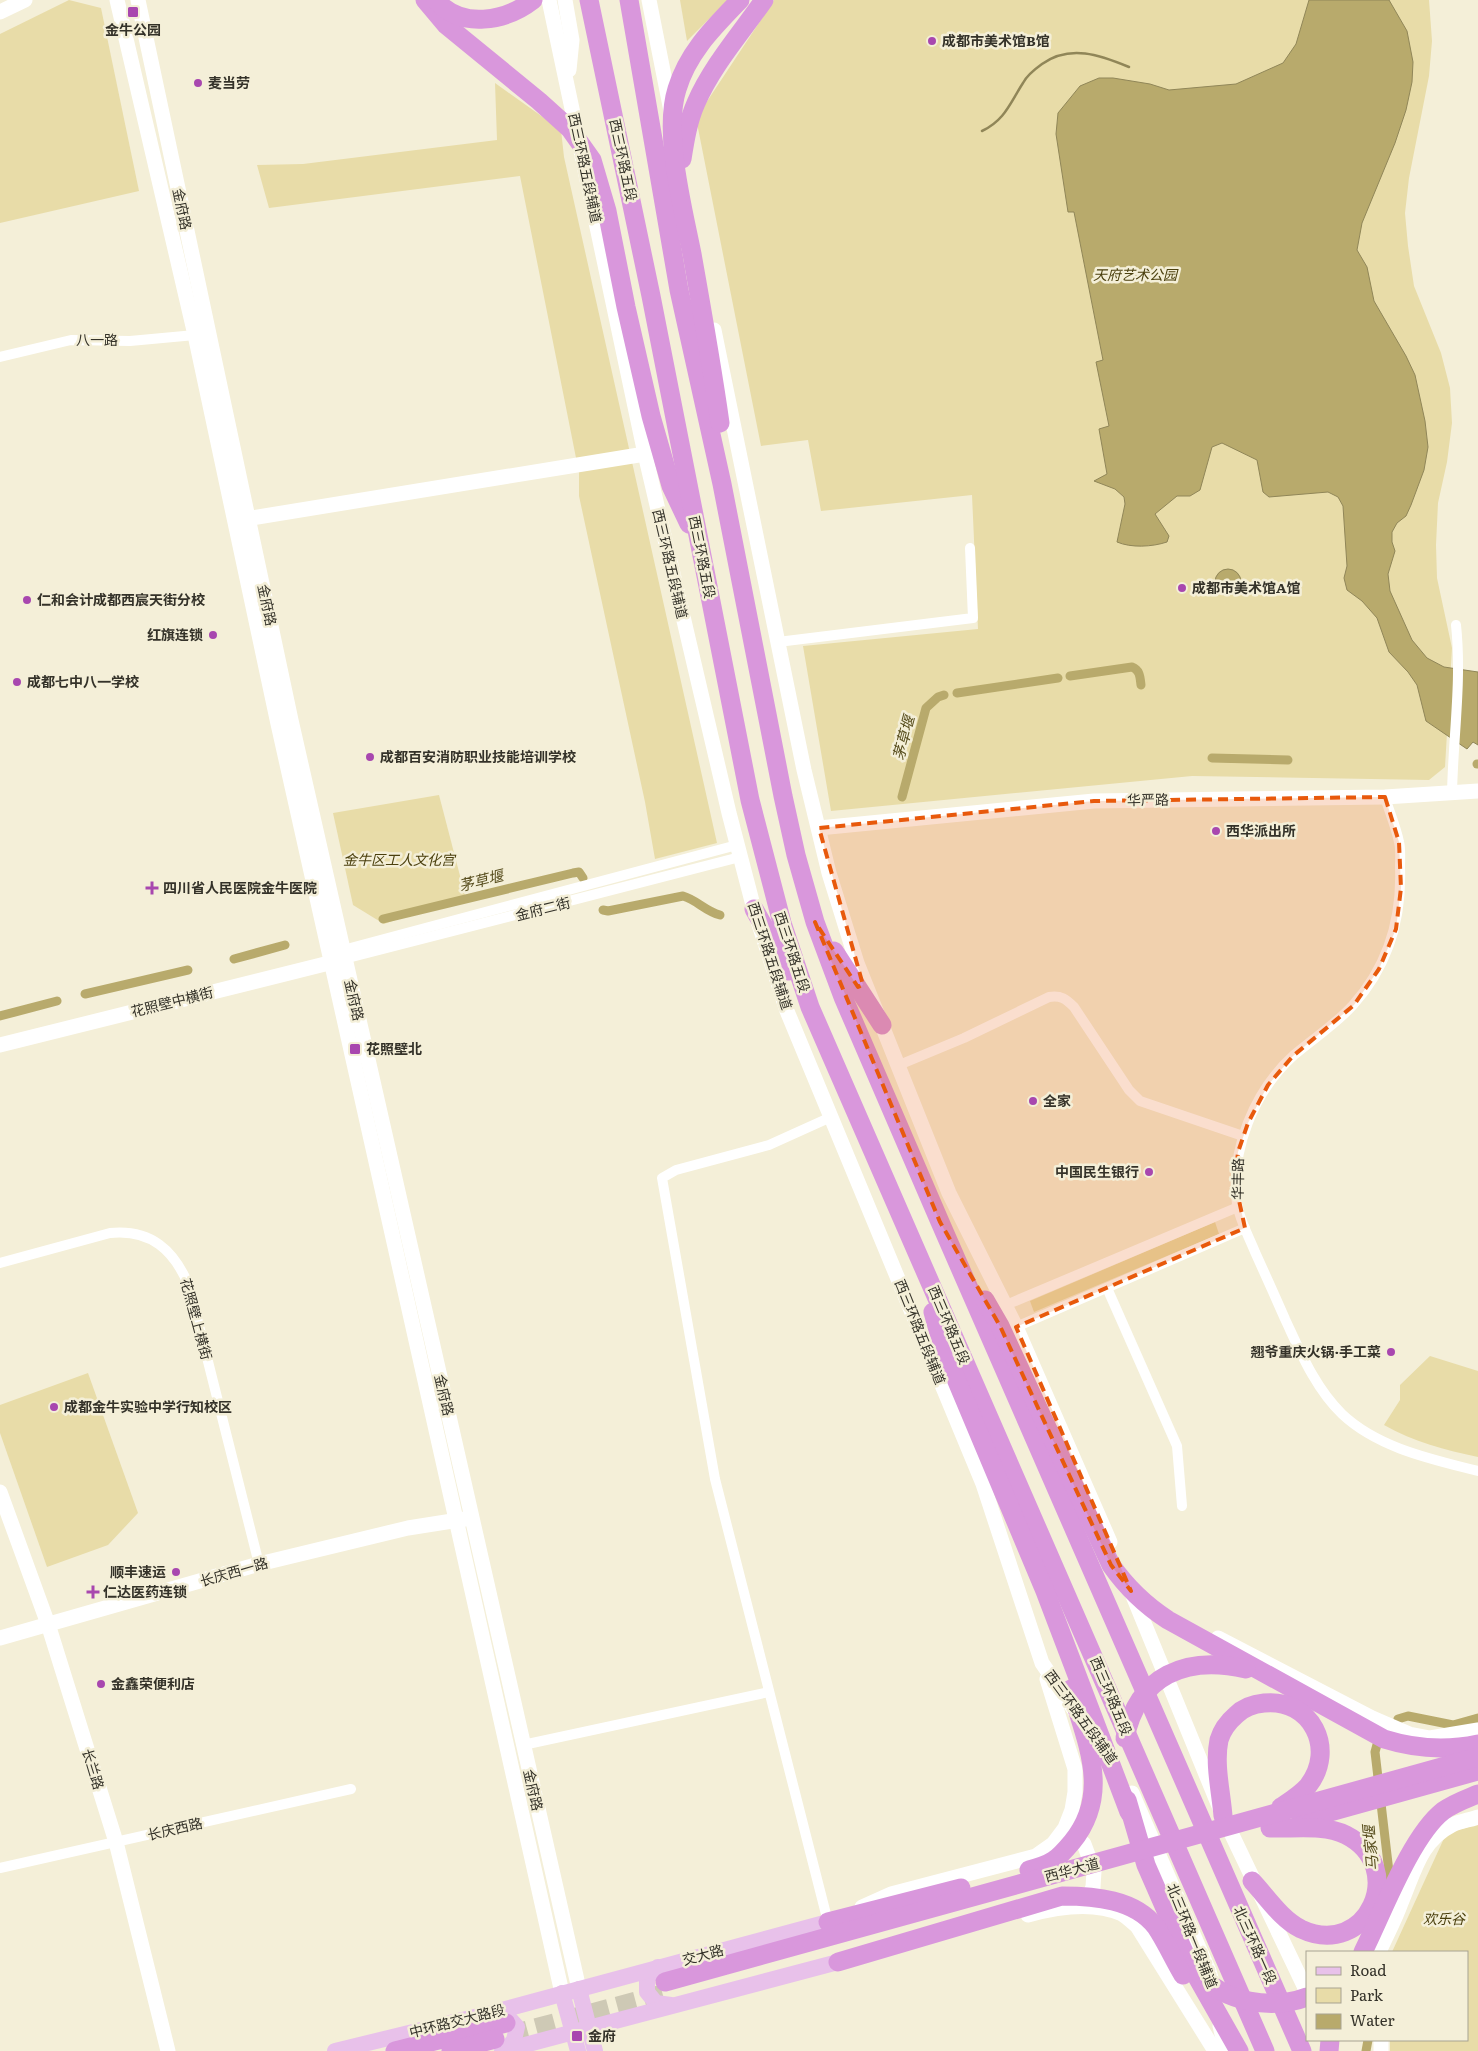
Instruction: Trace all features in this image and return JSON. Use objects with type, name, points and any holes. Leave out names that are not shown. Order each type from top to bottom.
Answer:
[{"type":"highway","points":[[412,0],[446,25],[558,118],[570,129],[592,160],[606,211],[651,416],[671,486],[700,548]]},
{"type":"highway","points":[[425,0],[446,25]]},
{"type":"highway","points":[[436,0],[459,16],[477,19],[495,18],[516,12],[533,0]]},
{"type":"highway","name":"西三环路五段","points":[[589,0],[651,296],[750,800],[782,923],[810,1007],[1265,2051]]},
{"type":"highway","points":[[629,0],[679,290],[722,484],[796,855],[815,922],[843,997],[940,1222],[1008,1326],[1111,1565],[1125,1585],[1148,1607],[1168,1620],[1384,1739],[1406,1746],[1429,1749],[1452,1749],[1478,1744]]},
{"type":"highway","points":[[722,484],[724,448],[711,362],[681,195],[673,139],[672,113],[677,89],[688,63],[705,37],[740,0]]},
{"type":"highway","points":[[681,195],[683,153],[687,130],[696,103],[711,75],[764,0]]},
{"type":"highway","points":[[754,909],[810,1007]]},
{"type":"highway","points":[[815,922],[882,1025]]},
{"type":"highway","name":"北三环路一段","points":[[940,1222],[1302,2051]]},
{"type":"highway","points":[[909,1232],[943,1348],[1045,1591],[1129,1812],[1146,1865],[1188,1961],[1239,2051]]},
{"type":"highway","points":[[1016,1892],[1050,1865],[1081,1831],[1090,1813],[1094,1798],[1094,1774],[1045,1591]]},
{"type":"highway","points":[[1129,1812],[1123,1783],[1123,1751],[1129,1719],[1140,1698],[1163,1677],[1184,1667],[1206,1663],[1228,1664],[1266,1673]]},
{"type":"highway","points":[[1223,1816],[1218,1759],[1220,1738],[1228,1722],[1240,1711],[1254,1704],[1272,1702],[1288,1704],[1302,1712],[1312,1722],[1318,1737],[1319,1753],[1316,1770],[1308,1785],[1268,1822]]},
{"type":"highway","name":"西华大道","points":[[666,1987],[1268,1822],[1478,1757]]},
{"type":"highway","name":"西华大道","points":[[1268,1822],[1478,1771]]},
{"type":"highway","points":[[1363,1951],[1413,1848],[1426,1830],[1442,1812],[1478,1794]]},
{"type":"highway","points":[[1252,1880],[1286,1919],[1315,1934],[1332,1934],[1347,1931],[1360,1924],[1368,1914],[1374,1901],[1377,1886],[1375,1870],[1370,1855],[1358,1843],[1344,1834],[1323,1829],[1268,1822]]},
{"type":"highway","points":[[833,1942],[886,1907],[1050,1865]]},
{"type":"highway","points":[[945,1892],[987,1900]]},
{"type":"highway","points":[[1016,1892],[1083,1896],[1122,1904],[1138,1912],[1155,1926],[1225,2051]]},
{"type":"highway","points":[[833,1942],[891,1946],[1062,1896]]},
{"type":"highway","points":[[956,1928],[987,1900]]},
{"type":"highway","points":[[1360,1951],[1376,1924]]},
{"type":"highway","points":[[1188,1961],[1204,1980],[1223,1991],[1246,2000],[1270,2004],[1289,2002],[1306,1997]]},
{"type":"highway","points":[[395,2051],[503,2034]]},
{"type":"highway","points":[[451,2051],[503,2034]]},
{"type":"main road","points":[[581,2029],[666,1987],[833,1942]]},
{"type":"main road","points":[[578,1989],[666,1987]]},
{"type":"main road","name":"中环路交大路段","points":[[503,2034],[562,1993],[578,1989]]},
{"type":"main road","name":"金府路","points":[[578,1989],[581,2029]]},
{"type":"main road","points":[[562,1993],[595,2051]]},
{"type":"main road","name":"中环路交大路段","points":[[335,2051],[503,2034],[581,2029]]},
{"type":"main road","points":[[578,2051],[581,2029]]},
{"type":"street","points":[[0,12],[25,0]]},
{"type":"street","name":"金府路","points":[[118,0],[241,519]]},
{"type":"street","name":"金府路","points":[[138,0],[241,519],[278,724],[337,956],[472,1517],[578,1989]]},
{"type":"street","name":"西三环路五段辅道","points":[[548,0],[645,454],[739,851],[754,909],[787,1010],[983,1484],[1042,1663],[1067,1702],[1109,1751],[1134,1798],[1157,1853]]},
{"type":"street","points":[[565,0],[572,40],[568,88]]},
{"type":"street","points":[[648,3],[804,770],[829,873],[857,963],[949,1193],[1006,1304],[1008,1326],[1122,1569],[1223,1816],[1306,1990]]},
{"type":"street","name":"八一路","points":[[0,357],[71,340],[130,340],[196,335]]},
{"type":"street","points":[[241,519],[645,454]]},
{"type":"street","points":[[778,642],[973,618],[970,548]]},
{"type":"street","points":[[1452,794],[1452,754],[1459,652],[1456,625]]},
{"type":"street","name":"华严路","points":[[819,828],[1094,801],[1385,797],[1478,791]]},
{"type":"street","name":"华丰路","points":[[1385,797],[1399,842],[1401,888],[1396,929],[1379,969],[1354,1004],[1293,1056],[1268,1085],[1248,1123],[1238,1152],[1236,1172],[1238,1207],[1245,1228],[1298,1346],[1320,1386],[1342,1414],[1371,1435],[1404,1450],[1478,1471]]},
{"type":"street","name":"金府二街","points":[[337,956],[739,851]]},
{"type":"street","name":"金府路","points":[[337,956],[456,1520],[562,1993]]},
{"type":"street","name":"花照壁中横街","points":[[0,1037],[337,956]]},
{"type":"street","name":"花照壁中横街","points":[[0,1045],[337,956]]},
{"type":"street","points":[[899,1064],[964,1038],[1049,998],[1058,996],[1068,1000],[1074,1007],[1129,1090],[1140,1101],[1244,1136]]},
{"type":"street","points":[[831,1117],[769,1145],[676,1170],[662,1178],[715,1479],[833,1942]]},
{"type":"street","points":[[1006,1304],[1238,1207]]},
{"type":"street","points":[[1008,1326],[1107,1288],[1245,1228]]},
{"type":"street","name":"花照壁上横街","points":[[0,1263],[110,1233],[124,1232],[152,1239],[165,1248],[183,1271],[189,1286],[259,1564]]},
{"type":"street","points":[[1107,1288],[1177,1446],[1182,1506]]},
{"type":"street","name":"长兰路","points":[[0,1492],[48,1624],[116,1842],[168,2051]]},
{"type":"street","name":"长庆西一路","points":[[0,1638],[259,1564],[408,1528],[472,1517]]},
{"type":"street","points":[[1122,1569],[1144,1592],[1172,1614],[1380,1721],[1409,1734],[1430,1738],[1478,1730]]},
{"type":"street","points":[[833,1942],[891,1894],[1036,1856],[1053,1844],[1064,1828],[1072,1810],[1075,1792],[1075,1769],[1042,1663]]},
{"type":"street","points":[[523,1745],[769,1692]]},
{"type":"street","name":"长庆西路","points":[[0,1868],[351,1789]]},
{"type":"street","points":[[1379,1951],[1420,1856],[1432,1840],[1454,1824],[1478,1817]]},
{"type":"street","points":[[1064,1828],[1084,1844],[1094,1871],[1093,1886],[1084,1907]]},
{"type":"street","name":"北三环路一段辅道","points":[[1157,1853],[1210,1971],[1217,1999],[1225,2051]]},
{"type":"street","points":[[833,1942],[904,1949],[1047,1910],[1084,1907],[1105,1909],[1122,1915],[1137,1926],[1215,2051]]},
{"type":"highlighted area","points":[[1385,797],[1399,842],[1401,888],[1396,929],[1379,969],[1354,1005],[1293,1056],[1268,1085],[1248,1123],[1238,1152],[1235,1182],[1245,1228],[1016,1327],[1131,1591],[1111,1565],[1000,1326],[940,1222],[815,922],[858,987],[863,985],[819,828],[1094,801]]},
{"type":"green space","name":"金牛公园","points":[[69,0],[101,8],[139,191],[0,223],[0,34]]},
{"type":"green space","points":[[680,0],[728,0],[687,41]]},
{"type":"green space","name":"天府艺术公园","points":[[774,0],[1429,0],[1432,41],[1429,76],[1409,178],[1405,213],[1414,286],[1441,353],[1450,388],[1452,423],[1447,462],[1438,503],[1436,545],[1437,578],[1452,648],[1445,767],[1429,780],[1192,776],[831,811],[803,646],[978,629],[972,495],[821,511],[808,440],[761,446],[696,118]]},
{"type":"green space","points":[[495,83],[561,130],[564,157],[717,843],[655,859],[645,802],[579,496],[579,473],[520,176],[269,208],[257,165],[303,164],[497,140]]},
{"type":"green space","name":"金牛区工人文化宫","points":[[439,795],[465,895],[384,924],[353,905],[333,813]]},
{"type":"green space","points":[[1215,1222],[1219,1234],[1034,1312],[1030,1301]]},
{"type":"green space","points":[[1430,1356],[1478,1371],[1478,1457],[1430,1445],[1384,1425],[1400,1400],[1400,1385]]},
{"type":"green space","points":[[88,1373],[138,1513],[108,1545],[47,1567],[0,1433],[0,1405]]},
{"type":"green space","name":"欢乐谷","points":[[1478,1824],[1478,2051],[1390,2051],[1390,2041],[1468,2041],[1468,1951],[1392,1951],[1446,1834]]},
{"type":"water","points":[[1309,0],[1389,0],[1407,31],[1413,62],[1412,82],[1406,110],[1395,143],[1362,223],[1357,250],[1367,267],[1374,301],[1415,375],[1425,421],[1428,447],[1424,470],[1411,505],[1406,516],[1397,523],[1392,532],[1392,542],[1395,551],[1388,574],[1390,591],[1412,640],[1427,658],[1444,667],[1478,672],[1478,745],[1473,742],[1467,749],[1426,721],[1417,685],[1408,672],[1389,652],[1377,618],[1362,601],[1347,590],[1344,578],[1347,566],[1343,506],[1338,497],[1328,492],[1269,497],[1263,492],[1257,460],[1222,443],[1212,447],[1200,490],[1190,496],[1177,496],[1155,514],[1169,536],[1167,542],[1148,546],[1135,546],[1117,542],[1125,504],[1124,497],[1115,489],[1094,481],[1107,474],[1099,429],[1109,426],[1096,362],[1103,360],[1074,212],[1068,212],[1056,134],[1058,113],[1080,86],[1099,78],[1113,78],[1150,84],[1169,90],[1236,84],[1283,63],[1296,44]]},
{"type":"water","points":[[1228,569],[1237,573],[1241,582],[1237,591],[1228,595],[1219,591],[1215,582],[1219,573]]},
{"type":"waterway","points":[[982,131],[990,127],[1002,116],[1029,75],[1053,58],[1063,54],[1085,54],[1129,67]]},
{"type":"waterway","name":"茅草堰","points":[[1070,676],[1132,667],[1138,672],[1141,685]]},
{"type":"waterway","name":"茅草堰","points":[[957,693],[1058,678]]},
{"type":"waterway","name":"茅草堰","points":[[902,797],[926,708],[938,697],[944,695]]},
{"type":"waterway","name":"茅草堰","points":[[1212,758],[1288,760]]},
{"type":"waterway","name":"茅草堰","points":[[383,919],[573,873],[579,872],[583,878]]},
{"type":"waterway","name":"茅草堰","points":[[603,910],[608,911],[683,896],[720,915]]},
{"type":"waterway","name":"茅草堰","points":[[234,959],[285,945]]},
{"type":"waterway","name":"茅草堰","points":[[85,994],[188,970]]},
{"type":"waterway","name":"茅草堰","points":[[0,1016],[57,1001]]},
{"type":"waterway","name":"马家堰","points":[[1398,1719],[1408,1716],[1453,1725],[1478,1718]]},
{"type":"waterway","name":"马家堰","points":[[1378,1741],[1375,1752],[1389,1872],[1385,1887]]},
{"type":"waterway","name":"马家堰","points":[[1366,2051],[1368,2041]]},
{"type":"tunnel","points":[[509,2035],[670,1992]]},
{"type":"place","name":"金牛公园","points":[[133,12]]},
{"type":"place","name":"成都市美术馆B馆","points":[[932,41]]},
{"type":"place","name":"麦当劳","points":[[198,83]]},
{"type":"place","name":"成都市美术馆A馆","points":[[1182,588]]},
{"type":"place","name":"仁和会计成都西宸天街分校","points":[[27,600]]},
{"type":"place","name":"红旗连锁","points":[[213,635]]},
{"type":"place","name":"成都七中八一学校","points":[[17,682]]},
{"type":"place","name":"成都百安消防职业技能培训学校","points":[[370,757]]},
{"type":"place","name":"西华派出所","points":[[1216,831]]},
{"type":"place","name":"四川省人民医院金牛医院","points":[[152,888]]},
{"type":"place","name":"花照壁北","points":[[355,1049]]},
{"type":"place","name":"全家","points":[[1033,1101]]},
{"type":"place","name":"中国民生银行","points":[[1149,1172]]},
{"type":"place","name":"翘爷重庆火锅·手工菜","points":[[1391,1352]]},
{"type":"place","name":"成都金牛实验中学行知校区","points":[[54,1407]]},
{"type":"place","name":"顺丰速运","points":[[176,1572]]},
{"type":"place","name":"仁达医药连锁","points":[[93,1592]]},
{"type":"place","name":"金鑫荣便利店","points":[[101,1684]]},
{"type":"place","name":"金府","points":[[577,2036]]}]
